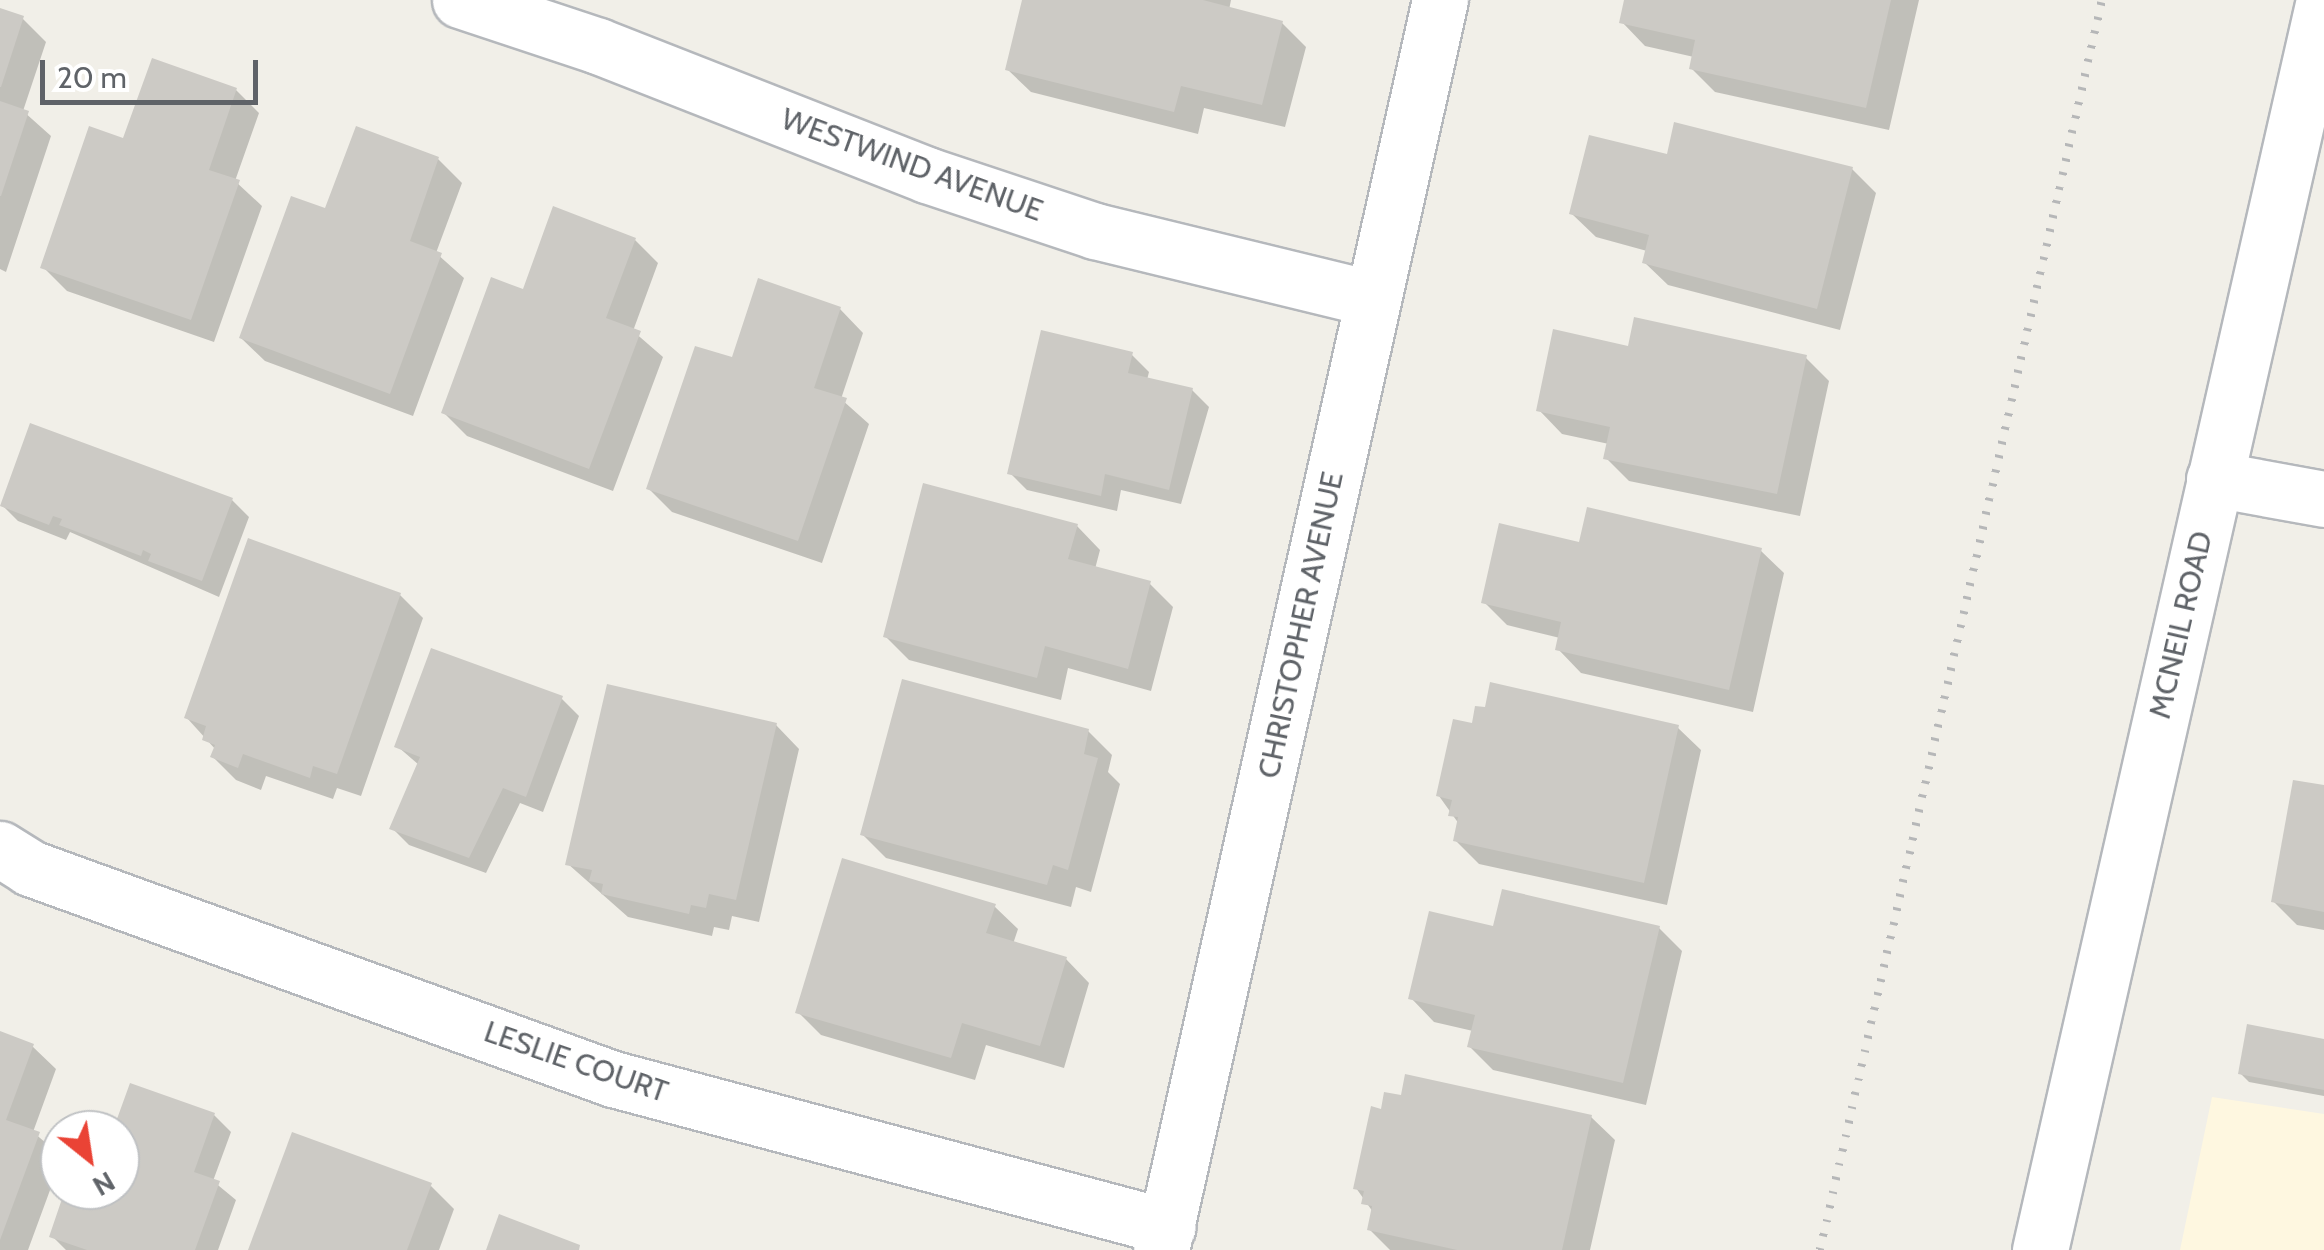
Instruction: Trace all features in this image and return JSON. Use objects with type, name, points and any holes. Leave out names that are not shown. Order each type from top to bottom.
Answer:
[{"type":"street","name":"WESTWIND AVENUE","points":[[460,0],[598,46],[927,175],[1096,231],[1372,299]]},
{"type":"street","name":"CHRISTOPHER AVENUE","points":[[1164,1238],[1440,0]]},
{"type":"street","name":"MCNEIL ROAD","points":[[2040,1250],[2324,0]]},
{"type":"street","points":[[2214,479],[2324,499]]},
{"type":"street","name":"LESLIE COURT","points":[[0,849],[30,868],[613,1079],[1164,1238]]},
{"type":"shaded area","points":[[2212,1097],[2324,1114],[2324,1250],[2180,1250]]},
{"type":"building","points":[[1022,0],[1203,0],[1283,21],[1262,105],[1181,86],[1174,112],[1005,70]]},
{"type":"building","points":[[1624,0],[1891,0],[1866,108],[1689,69],[1695,40],[1619,23]]},
{"type":"building","points":[[0,8],[24,16],[1,87],[0,87]]},
{"type":"building","points":[[152,58],[237,88],[209,170],[240,180],[191,320],[40,268],[89,126],[123,138]]},
{"type":"building","points":[[0,101],[29,111],[1,196],[0,196]]},
{"type":"building","points":[[1674,122],[1853,167],[1817,309],[1642,263],[1649,235],[1569,214],[1589,135],[1667,154]]},
{"type":"building","points":[[356,126],[439,157],[410,241],[442,253],[390,394],[239,338],[291,196],[325,208]]},
{"type":"building","points":[[553,206],[636,238],[606,318],[641,331],[589,469],[441,413],[491,277],[523,289]]},
{"type":"building","points":[[758,278],[841,307],[814,388],[847,398],[798,541],[646,489],[695,346],[732,357]]},
{"type":"building","points":[[1634,317],[1807,355],[1777,494],[1603,459],[1610,427],[1536,411],[1553,329],[1628,346]]},
{"type":"building","points":[[1041,330],[1133,352],[1128,373],[1193,388],[1169,490],[1105,474],[1101,496],[1007,474]]},
{"type":"building","points":[[30,423],[233,498],[202,581],[148,561],[151,554],[143,550],[141,556],[59,525],[62,519],[53,516],[49,525],[0,506]]},
{"type":"building","points":[[923,483],[1078,524],[1068,559],[1151,581],[1128,669],[1045,646],[1037,678],[883,637]]},
{"type":"building","points":[[1587,507],[1762,548],[1729,690],[1555,650],[1561,622],[1481,603],[1499,523],[1579,542]]},
{"type":"building","points":[[248,538],[401,593],[337,774],[313,766],[310,778],[243,754],[238,768],[210,757],[215,745],[202,740],[206,726],[184,718]]},
{"type":"building","points":[[431,648],[563,696],[526,797],[503,788],[469,858],[389,829],[420,757],[394,747]]},
{"type":"building","points":[[902,679],[1089,729],[1084,754],[1098,758],[1068,870],[1053,865],[1047,885],[860,835]]},
{"type":"building","points":[[1490,682],[1679,725],[1644,883],[1453,841],[1458,817],[1448,816],[1452,800],[1436,796],[1453,719],[1472,723],[1475,706],[1485,707]]},
{"type":"building","points":[[607,684],[777,723],[736,900],[709,894],[706,908],[691,905],[689,914],[601,894],[603,884],[589,881],[592,870],[565,865]]},
{"type":"building","points":[[2293,780],[2324,785],[2324,912],[2271,902]]},
{"type":"building","points":[[842,858],[996,904],[986,933],[1067,957],[1040,1046],[962,1023],[951,1058],[795,1013]]},
{"type":"building","points":[[1502,889],[1660,926],[1623,1083],[1467,1047],[1475,1015],[1408,999],[1429,911],[1493,926]]},
{"type":"building","points":[[2247,1024],[2324,1039],[2324,1090],[2238,1074]]},
{"type":"building","points":[[0,1031],[34,1044],[6,1120],[40,1132],[0,1240]]},
{"type":"building","points":[[1405,1074],[1592,1115],[1562,1250],[1457,1250],[1367,1230],[1372,1206],[1361,1204],[1364,1191],[1353,1189],[1371,1106],[1381,1109],[1384,1092],[1401,1095]]},
{"type":"building","points":[[130,1083],[215,1113],[194,1172],[220,1181],[195,1250],[87,1250],[49,1237],[58,1210],[140,1210],[140,1110],[120,1110]]},
{"type":"building","points":[[292,1132],[432,1183],[407,1250],[248,1250]]},
{"type":"building","points":[[499,1214],[580,1245],[579,1250],[486,1250]]},
{"type":"railway","points":[[1820,1250],[2102,0]]}]
